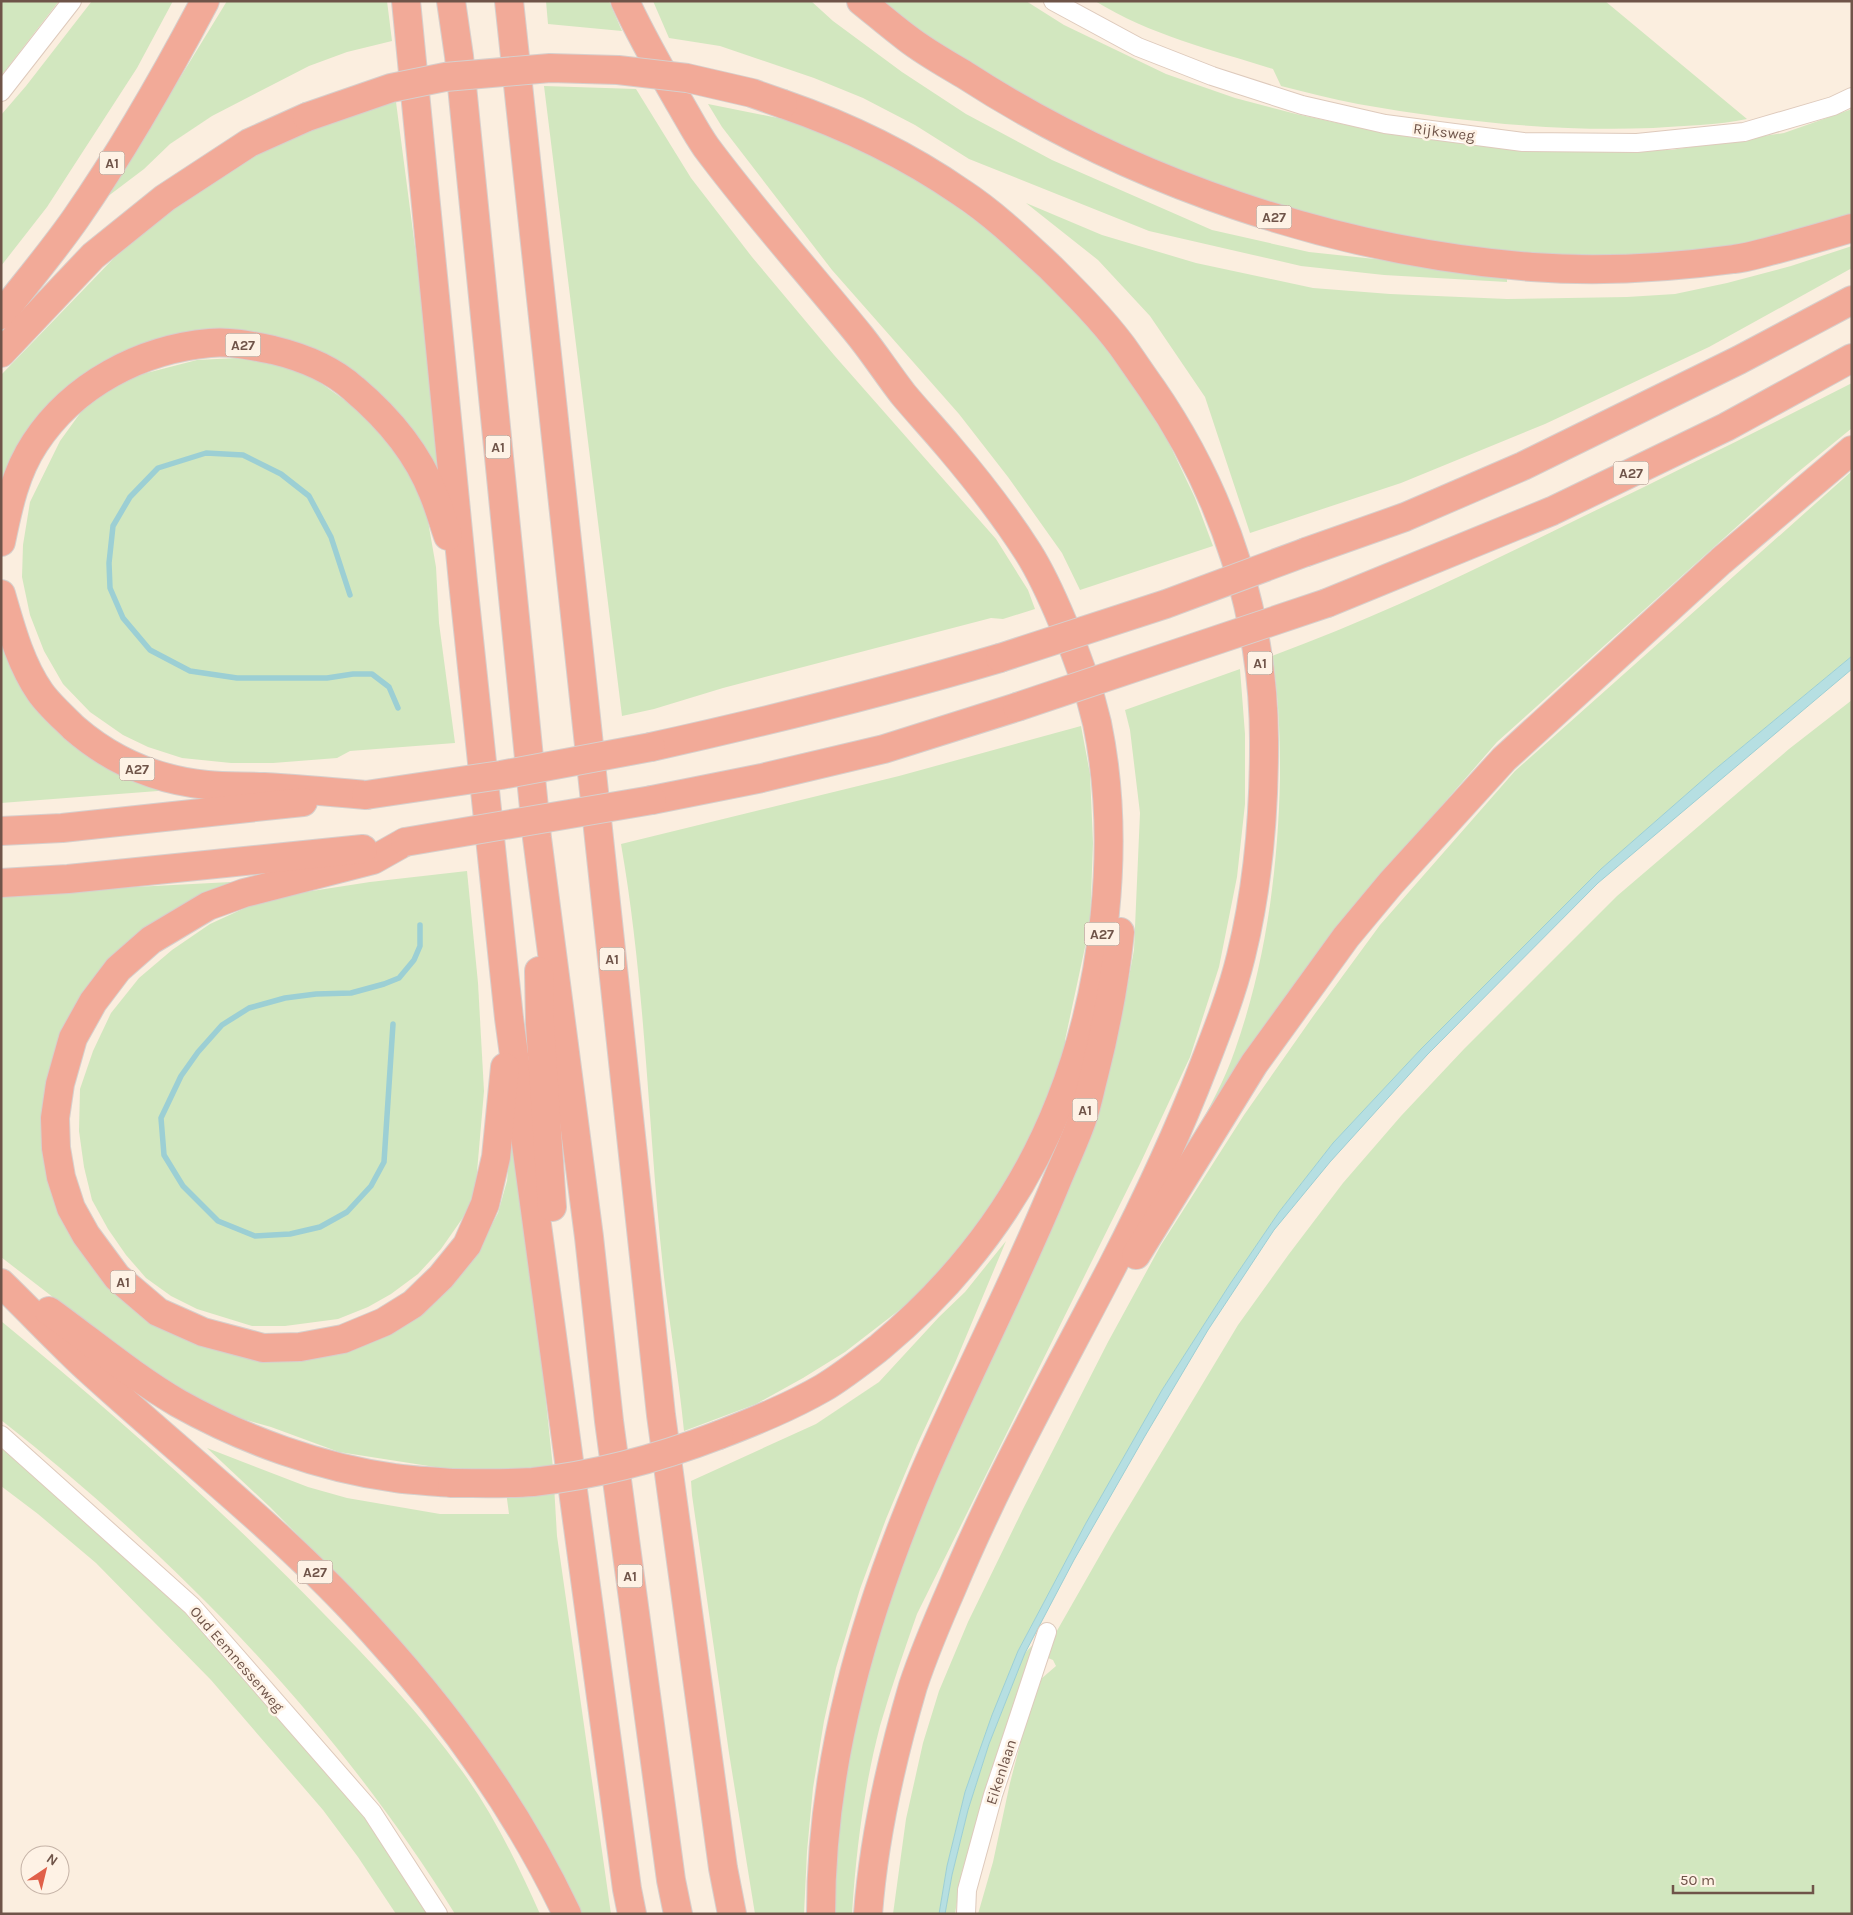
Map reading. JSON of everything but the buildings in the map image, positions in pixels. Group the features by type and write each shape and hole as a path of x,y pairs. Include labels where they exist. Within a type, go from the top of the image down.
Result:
{"highway":[{"name":"A1","path":"1,315 76,218 171,66 205,1"},
{"name":"A1","path":"406,1 463,582 509,1018 625,1879 632,1914"},
{"name":"A1","path":"452,1 537,838 589,1237 609,1422 671,1880 678,1914"},
{"name":"A1","path":"509,1 660,1415 723,1868 732,1914"},
{"name":"A1","path":"625,1 641,37 703,143 783,245 863,339 934,411 995,488 1033,541 1073,617 1089,654 1109,739 1118,793 1122,852 1122,910 1109,1008 1083,1118 1036,1230 922,1478 892,1555 864,1636 847,1697 827,1799 820,1914"},
{"name":"A27","path":"861,1 908,39 991,93 1060,131 1123,161 1180,186 1249,209 1305,226 1380,244 1458,258 1533,267 1605,268 1737,259 1852,228"},
{"name":"A1","path":"1,353 93,256 165,198 249,143 307,117 400,87 471,74 550,68 618,70 686,78 736,89 824,118 874,141 965,195 1029,248 1084,301 1120,343 1167,412 1197,462 1223,521 1247,600 1260,668 1264,718 1264,774 1260,842 1255,890 1241,957 1223,1017 1184,1116 1152,1188 1001,1480 964,1559 924,1656 914,1685 880,1818 868,1914"},
{"name":"A27","path":"1,831 62,828 366,795 500,775 651,746 772,720 932,678 1166,604 1405,517 1523,466 1739,360 1852,300"},
{"name":"A27","path":"1,1276 128,1371 178,1402 226,1428 289,1453 334,1465 395,1478 452,1483 532,1482 584,1475 675,1452 784,1410 828,1386 862,1361 932,1300 963,1267 987,1235 1020,1183 1049,1131 1067,1084 1090,1006 1102,937 1109,869 1107,785 1096,721 1078,660 1055,603 1030,554 952,449 903,394 863,339"},
{"name":"A27","path":"1,542 17,479 35,443 63,408 97,381 133,362 173,349 211,343 253,346 291,354 325,368 353,388 387,420 411,450 433,492 463,582"},
{"name":"A27","path":"1,883 372,854 405,842 652,800 762,778 884,749 1017,707 1327,603 1552,511 1726,427 1852,358"},
{"name":"A1","path":"1068,1352 1141,1249 1254,1064 1346,937 1391,883 1504,759 1721,560 1852,450"},
{"name":"A27","path":"1,594 11,630 23,662 40,693 65,720 93,744 135,768 173,780 208,785 266,787 366,795"},
{"name":"A1","path":"537,838 540,1024 567,1446"},
{"name":"A1","path":"372,854 244,893 208,906 151,940 118,969 93,1002 72,1038 60,1084 55,1118 56,1148 61,1177 71,1208 86,1236 117,1277 158,1312 203,1332 263,1348 300,1347 343,1339 384,1322 412,1304 441,1277 467,1245 485,1204 496,1157 509,1018"},
{"name":"A27","path":"1,1283 86,1367 200,1466 318,1575 373,1631 418,1682 458,1734 534,1851 567,1914"}],"street":[{"path":"1,92 72,1"},
{"name":"Rijksweg","path":"1054,1 1138,46 1212,76 1302,104 1385,124 1524,142 1637,143 1744,132 1834,106 1852,97"},
{"name":"Oud Eemnesserweg","path":"1,1435 192,1606 372,1812 438,1914"},
{"name":"Eikenlaan","path":"966,1914 967,1890 993,1795 1048,1632"}],"green space":[{"path":"1,1 59,1 1,76"},
{"path":"92,1 173,1 137,68 47,207 1,266 1,115"},
{"path":"227,1 387,1 392,41 347,52 309,66 212,116 170,144 144,169 107,197"},
{"path":"546,1 609,1 622,31 548,24"},
{"path":"653,1 811,1 833,21 902,72 966,114 1052,160 1212,230 1309,252 1507,273 1507,282 1384,275 1301,266 1149,231 969,159 915,125 863,98 814,78 720,46 669,38"},
{"path":"868,1 1026,1 1064,25 1166,74 1235,98 1361,128 1475,145 1554,151 1671,150 1784,133 1852,109 1852,215 1776,243 1613,261 1466,250 1254,204 1063,124"},
{"path":"1095,1 1605,1 1747,119 1713,124 1653,128 1542,127 1468,120 1358,104 1281,86 1273,69 1160,32 1116,13"},
{"path":"544,86 636,89 691,178 752,257 834,355 996,539 1028,590 1035,609 1003,619 991,618 622,716"},
{"path":"396,102 425,323 441,486 355,376 175,336 122,352 90,371 60,394 37,417 22,439 1,489 1,375 113,259 196,189 259,149 357,111"},
{"path":"708,104 783,119 838,137 921,181 994,234 1083,317 1116,358 1168,441 1195,498 1213,546 1080,590 1062,553 1008,477 959,414 832,270 722,127"},
{"path":"1026,203 1102,235 1196,263 1313,288 1390,294 1507,299 1627,297 1675,294 1727,283 1791,266 1852,246 1852,268 1709,347 1545,424 1401,483 1250,533 1205,397 1150,316 1098,260"},
{"path":"237,358 265,360 291,367 315,379 360,411 388,440 409,473 425,504 436,567 439,623 455,743 350,751 337,758 273,763 231,763 182,758 148,747 123,735 90,712 63,684 44,651 30,615 22,577 23,545 30,502 60,441 81,412 103,393 131,377 197,360"},
{"path":"1852,383 1852,428 1792,477 1497,742 1431,818 1341,929 1195,1135 1222,1083 1246,1017 1255,983 1268,916 1276,847 1280,778 1279,717 1272,656 1351,625 1466,573"},
{"path":"1852,471 1852,656 1713,771 1601,869 1421,1049 1333,1143 1279,1212 1162,1390 1086,1523 1018,1651 993,1713 965,1792 947,1866 939,1914 893,1914 906,1819 923,1743 939,1691 968,1622 1108,1342 1161,1245 1244,1115 1380,925 1515,771"},
{"path":"1,635 37,704 197,788 1,803"},
{"path":"1240,669 1245,734 1245,804 1237,877 1219,967 1190,1057 1140,1164 917,1614 880,1726 869,1772 856,1867 852,1914 831,1914 841,1772 888,1594 931,1490 1095,1114 1123,1009 1134,950 1140,813 1130,730 1125,710"},
{"path":"1852,700 1852,1914 978,1914 993,1862 1010,1783 1029,1710 1041,1679 1056,1666 1053,1660 1048,1658 1050,1643 1111,1536 1238,1325 1289,1254 1343,1183 1401,1116 1464,1049 1617,896 1789,749"},
{"path":"1081,726 1090,774 1093,843 1090,924 1065,1040 1068,1048 1061,1077 1007,1191 933,1284 845,1352 756,1404 684,1431 664,1277 636,952 621,844 899,776"},
{"path":"467,871 478,983 484,1091 475,1195 462,1219 441,1249 418,1274 391,1294 368,1307 338,1319 285,1326 252,1326 197,1309 171,1296 146,1278 126,1255 108,1229 92,1200 84,1167 79,1131 80,1089 93,1051 111,1013 139,978 172,950 210,924 247,907 299,893 370,882"},
{"path":"250,881 198,903 62,1043 64,1216 194,1340 265,1362 306,1359 482,1243 498,1213 507,1181 512,1129 525,1204 553,1468 557,1536 611,1914 579,1914 514,1793 449,1699 370,1608 270,1507 207,1448 308,1487 347,1498 440,1514 509,1514 503,1469 448,1469 339,1452 271,1427 232,1416 183,1392 120,1349 1,1257 1,894"},
{"path":"1006,1241 955,1363 917,1445 886,1519 860,1589 836,1668 824,1721 813,1788 804,1914 755,1914 729,1753 691,1481 816,1424 879,1382 939,1317 965,1292"},
{"path":"1,1321 125,1426 246,1536 396,1689 430,1729 485,1805 505,1841 540,1914 455,1914 409,1844 359,1776 306,1711 250,1648 191,1587 130,1529 1,1420"},
{"path":"1,1445 110,1538 224,1651 363,1812 431,1914 396,1914 358,1857 323,1810 211,1680 96,1563 38,1514 1,1486"},
{"path":"1042,1635 962,1871 955,1914 945,1914 952,1875 968,1810 989,1744 1025,1653"}],"water":[{"path":"1852,656 1852,669 1598,883 1427,1055 1330,1162 1274,1230 1208,1330 1145,1436 1074,1560 1025,1653 989,1744 968,1810 952,1875 945,1914 939,1914 947,1866 965,1792 992,1715 1018,1651 1086,1523 1162,1390 1279,1212 1333,1143 1421,1049 1601,869 1713,771"}],"waterway":[{"path":"350,595 331,537 309,496 281,474 243,455 206,453 158,468 130,497 113,526 109,563 110,588 123,618 150,650 190,671 237,678 327,678 353,674 372,674 389,687 398,708"},
{"path":"393,1024 384,1162 371,1186 347,1212 320,1227 290,1234 255,1236 218,1221 183,1186 164,1155 161,1118 181,1076 198,1052 222,1025 249,1008 285,998 316,994 351,993 399,978 414,960 420,946 420,925"}]}
